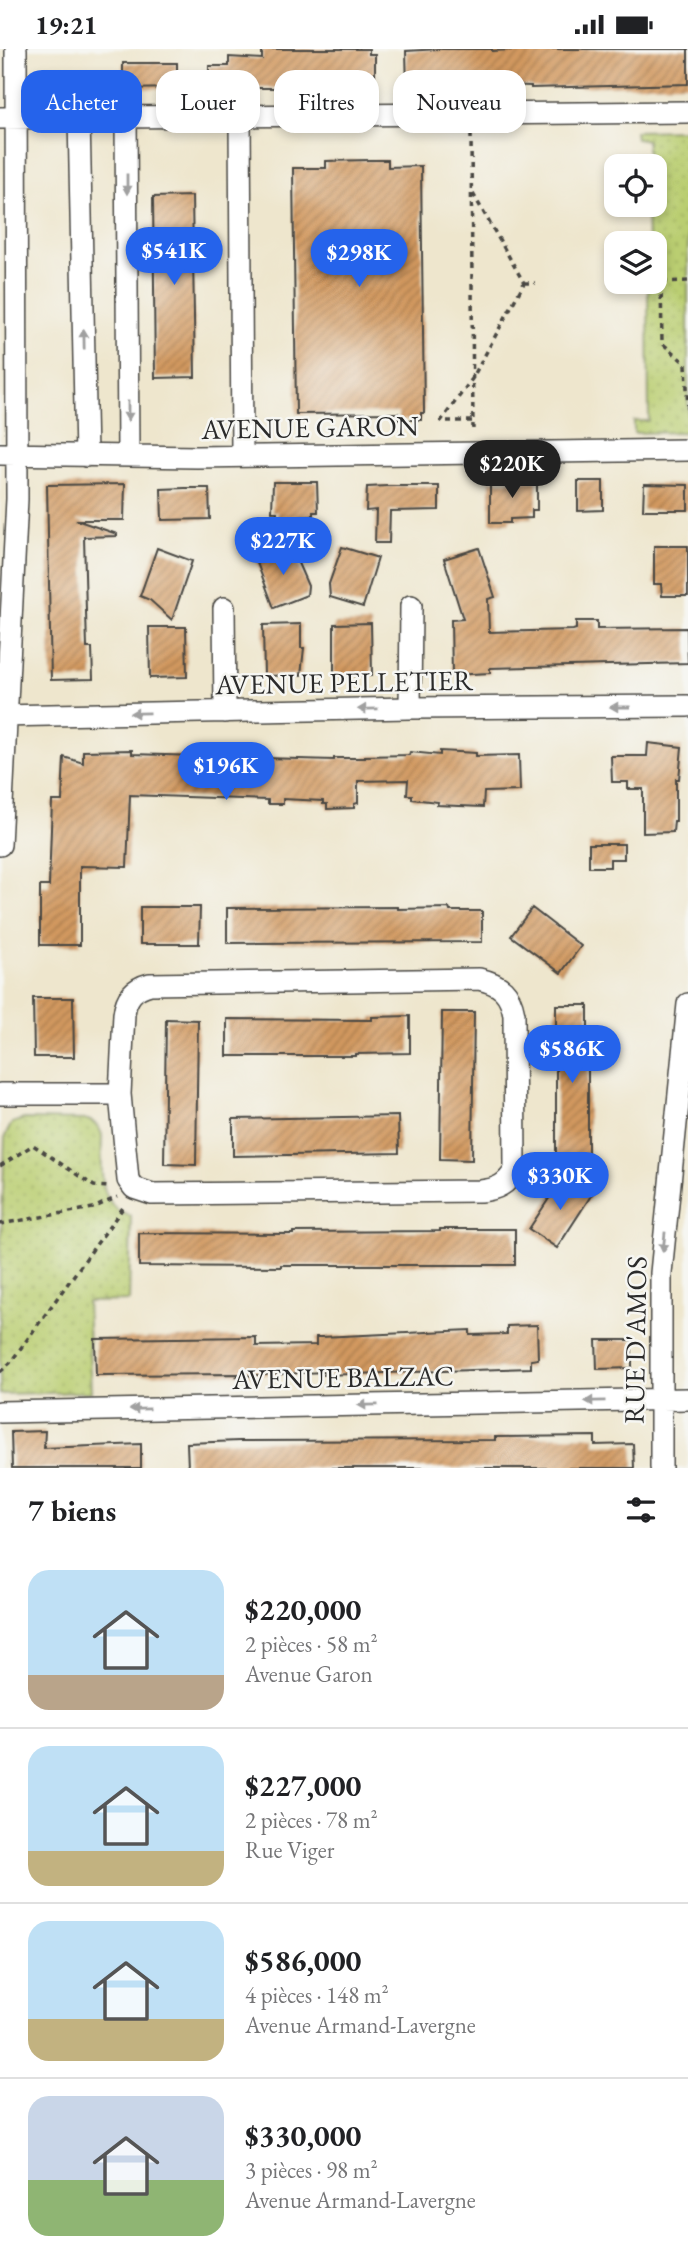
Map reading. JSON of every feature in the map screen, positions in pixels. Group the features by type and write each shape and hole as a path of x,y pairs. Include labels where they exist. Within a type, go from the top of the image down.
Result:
{"street":[{"path":"0,845 9,455 8,118 16,49"},
{"path":"526,113 688,112"},
{"path":"260,116 393,115"},
{"path":"79,133 86,456"},
{"path":"126,133 128,456"},
{"path":"240,133 242,455"},
{"name":"AVENUE GARON","path":"9,455 688,450"},
{"path":"410,708 411,606"},
{"path":"224,608 225,712"},
{"name":"AVENUE PELLETIER","path":"3,716 688,706"},
{"path":"479,979 503,988 512,1000 515,1170 509,1181 496,1189 152,1194 136,1189 128,1180 120,1094 125,1003 139,987 150,984 479,979"},
{"name":"RUE D'AMOS","path":"662,1468 661,1273 682,1120 688,1004"},
{"path":"0,1094 120,1094"},
{"name":"AVENUE BALZAC","path":"0,1412 688,1399"}],"path":[{"path":"470,133 473,452"},
{"path":"471,190 524,283"},
{"path":"688,281 661,282 661,294 662,343 686,364 688,412"},
{"path":"524,283 536,283"},
{"path":"472,421 441,421 472,379 524,283"},
{"path":"0,1166 33,1145 94,1186 136,1189"},
{"path":"0,1224 93,1208 136,1189"},
{"path":"0,1372 10,1363 136,1189"}],"green space":[{"path":"688,130 688,432 634,433 634,421 649,421 648,294 667,294 667,231 648,231 647,217 667,217 667,154 647,154 647,140 636,139 635,131"},
{"path":"24,1119 88,1120 95,1124 102,1135 102,1171 106,1194 111,1204 131,1216 129,1301 87,1302 91,1392 0,1394 0,1268 5,1136 12,1123"}],"building":[{"path":"369,49 369,54 375,54 375,70 274,70 274,88 260,88 260,70 209,70 209,66 229,66 229,57 262,59 262,51"},
{"path":"688,49 688,84 531,88 526,86 526,70 407,70 406,51"},
{"path":"123,63 177,63 177,70 156,70 156,88 142,89 142,70 123,70"},
{"path":"388,160 388,167 421,166 424,413 421,413 421,420 398,420 398,413 296,414 293,168 326,168 326,161"},
{"path":"192,196 195,377 155,378 153,197"},
{"path":"490,481 537,481 537,510 532,510 532,518 510,519 510,523 490,523"},
{"path":"578,481 603,481 603,510 578,511"},
{"path":"273,482 317,482 318,512 313,512 313,516 277,518 277,512 272,512"},
{"path":"125,484 124,520 76,520 117,534 84,537 87,648 92,648 93,679 51,680 47,485"},
{"path":"644,484 688,485 688,510 643,510"},
{"path":"439,486 439,510 390,511 389,543 375,543 376,510 366,511 367,487"},
{"path":"209,488 210,519 162,520 161,489"},
{"path":"654,546 688,546 688,596 662,596 661,584 654,584"},
{"path":"291,547 308,586 307,595 274,608 256,560"},
{"path":"342,547 378,558 363,607 330,597 329,584"},
{"path":"157,548 192,561 172,620 150,600 140,596"},
{"path":"479,548 495,597 488,599 489,632 573,630 576,629 576,621 597,621 597,629 687,628 688,663 490,668 490,673 452,675 451,620 463,619 444,559"},
{"path":"371,623 372,675 334,676 334,624"},
{"path":"301,624 301,648 304,648 301,675 264,676 263,625"},
{"path":"149,627 186,627 187,677 150,678"},
{"path":"648,743 682,747 679,779 676,779 676,821 673,832 643,833 643,789 628,789 628,782 612,782 611,756 647,756"},
{"path":"132,750 132,754 334,760 409,755 410,752 440,755 440,751 476,753 476,756 519,755 520,791 484,792 483,807 437,805 438,802 412,799 412,795 407,795 408,780 358,781 358,803 354,804 354,808 327,809 327,804 323,804 323,801 283,799 283,804 268,804 268,800 130,795 127,867 80,866 80,945 40,945 40,886 49,886 52,801 62,801 64,757 83,763 83,751"},
{"path":"589,844 624,844 624,859 610,859 610,867 589,867"},
{"path":"140,907 200,907 199,944 140,944"},
{"path":"398,907 482,911 482,942 227,943 227,908"},
{"path":"532,908 581,946 561,973 511,936"},
{"path":"33,998 73,998 74,1057 34,1057"},
{"path":"556,1005 588,1005 588,1164 556,1164"},
{"path":"442,1012 474,1012 472,1160 440,1159"},
{"path":"410,1016 410,1053 227,1056 227,1019 372,1020 372,1017"},
{"path":"166,1019 198,1020 196,1165 164,1164"},
{"path":"398,1116 399,1153 233,1156 233,1119"},
{"path":"563,1177 592,1194 557,1248 529,1229"},
{"path":"515,1229 515,1265 139,1266 139,1233 293,1234"},
{"path":"537,1325 538,1359 531,1360 531,1368 324,1375 324,1372 238,1376 241,1374 96,1375 95,1339 256,1337 256,1346 316,1345 316,1337 470,1330 470,1335 507,1334 507,1326"},
{"path":"596,1340 632,1340 632,1368 597,1369"},
{"path":"45,1431 44,1448 141,1444 141,1468 12,1468 11,1432"},
{"path":"595,1436 595,1445 633,1444 634,1468 188,1468 187,1443 495,1440 495,1437"}]}
